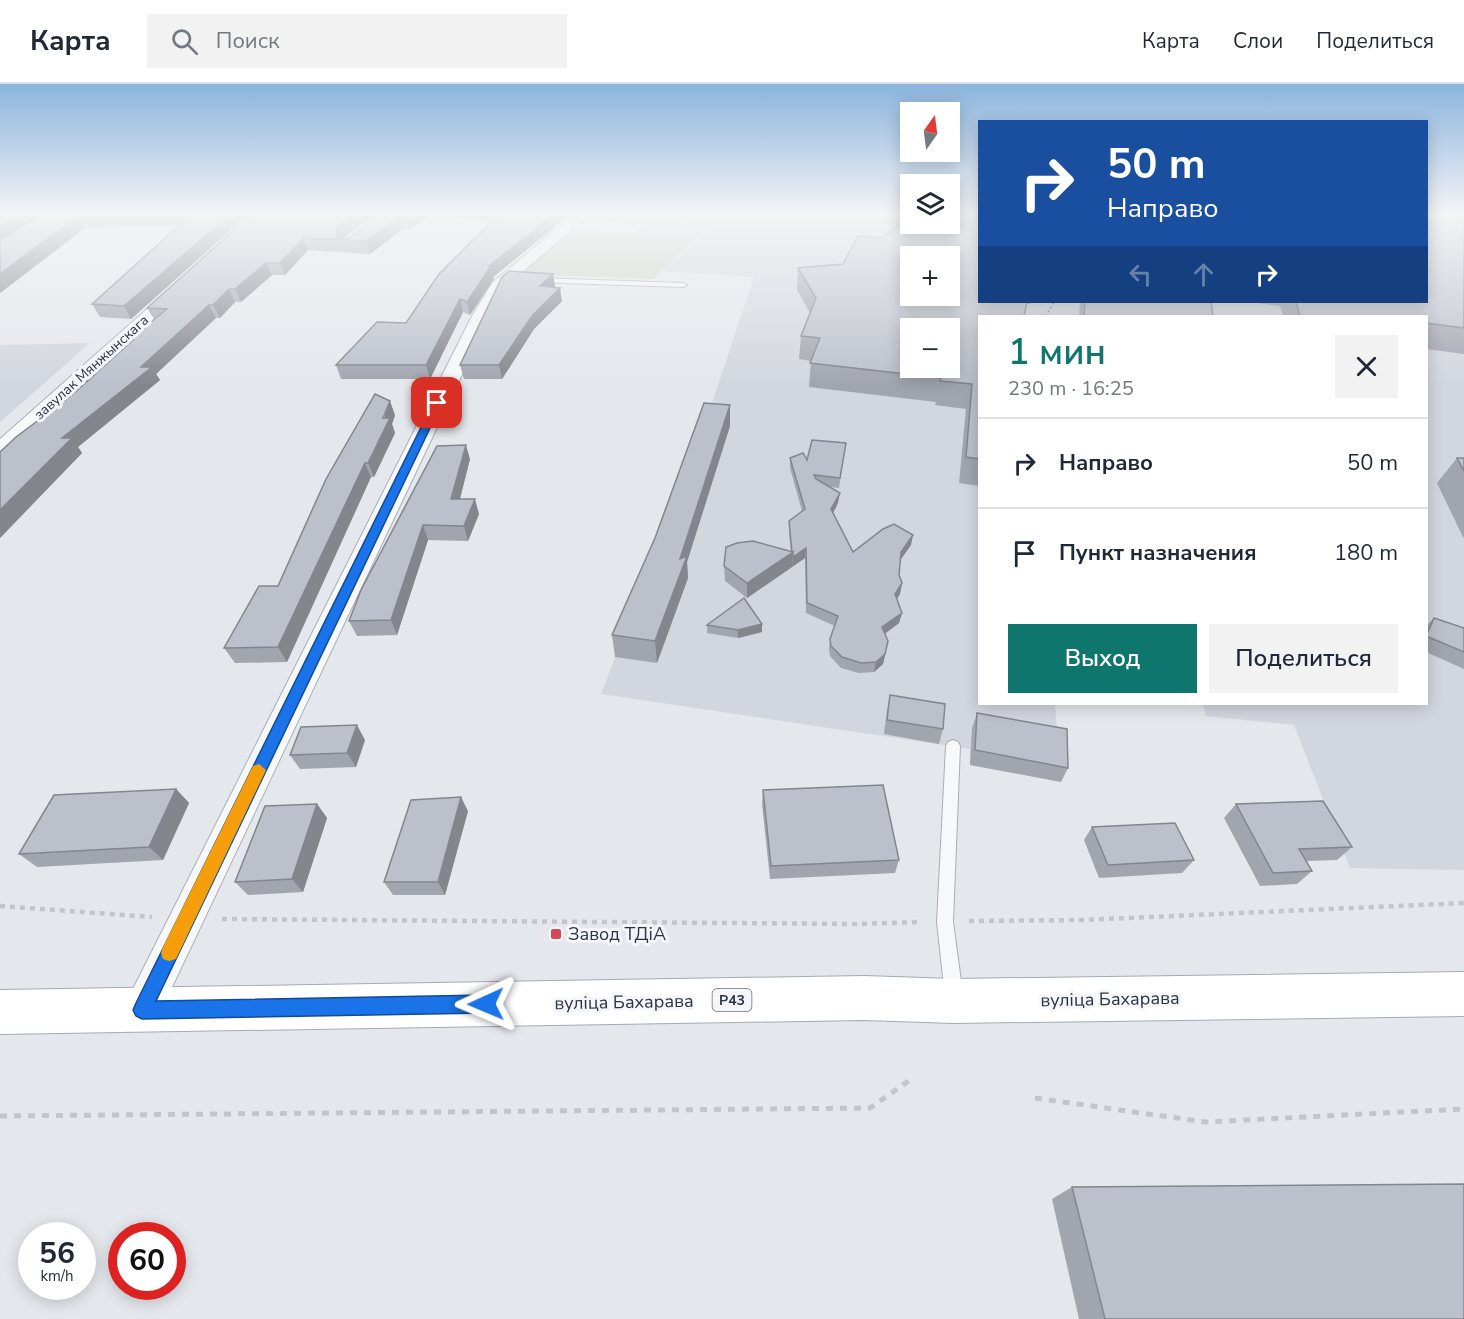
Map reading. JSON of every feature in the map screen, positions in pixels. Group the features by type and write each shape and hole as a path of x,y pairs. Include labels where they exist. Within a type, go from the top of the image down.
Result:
{"main road":[{"name":"вуліца Бахарава","path":"0,1012 864,998 954,1001 1464,994"}],"street":[{"path":"142,1010 479,318 497,286 511,279 522,270"},
{"name":"завулак Мянжынскага","path":"0,450 193,276"}],"lane":[{"path":"529,280 683,285"},
{"path":"953,746 945,922 954,1001"}],"path":[{"path":"0,906 186,919 856,924 1083,920 1464,903"},
{"path":"0,1116 870,1108 913,1078"},
{"path":"1035,1098 1205,1122 1464,1109"}],"shaded area":[{"path":"665,270 900,270 900,306 960,306 960,270 968,270 978,297 978,303 1428,303 1428,297 1440,270 1464,270 1464,870 1350,868 1294,725 1206,716 1203,705 1428,705 1428,315 978,315 978,705 1055,705 1061,782 970,765 970,749 601,694 705,424 754,277 664,271"},
{"path":"90,343 0,422 0,345"}],"green space":[{"path":"526,270 663,270 653,279 521,274"}],"building":[{"path":"130,270 166,270 124,306 92,304"},
{"path":"190,270 258,270 235,289 229,289 213,305 209,305 141,367 152,367 62,438 72,438 0,510 0,452 16,437 72,395 133,340 129,340 167,309 147,308"},
{"path":"443,270 489,270 467,302 460,299 426,365 336,365 377,322 406,323"},
{"path":"799,270 900,270 900,306 960,306 960,270 978,270 978,303 1027,303 1024,315 978,315 978,459 966,457 972,384 940,381 941,378 960,378 960,318 900,318 900,373 810,363 820,338 801,336 816,298"},
{"path":"1428,270 1464,270 1464,328 1428,323 1428,315 1300,315 1296,303 1428,303"},
{"path":"509,271 553,274 540,286 560,288 532,316 499,365 460,365 502,277"},
{"path":"1085,303 1211,303 1213,315 1084,315"},
{"path":"375,394 390,401 383,418 390,418 368,463 365,463 278,647 224,648 259,586 278,586 326,479"},
{"path":"704,403 730,405 680,559 687,556 655,641 612,635 655,538"},
{"path":"812,440 846,443 840,478 814,475 816,479 840,493 831,509 853,552 883,529 894,524 913,535 901,552 899,575 902,583 895,594 902,613 882,627 888,641 885,654 876,662 861,663 842,657 831,646 830,639 838,616 807,603 806,548 793,557 789,521 805,509 790,458 803,453 807,460"},
{"path":"466,445 451,499 475,499 464,526 423,525 391,620 349,621 361,590 437,446"},
{"path":"1457,458 1464,458 1464,471"},
{"path":"753,541 793,552 747,583 724,566 726,547"},
{"path":"744,598 762,624 738,630 707,625"},
{"path":"1434,618 1464,628 1464,652 1428,637"},
{"path":"890,695 945,704 943,729 887,720"},
{"path":"977,713 1067,729 1068,768 975,750"},
{"path":"357,725 347,753 290,755 301,727"},
{"path":"883,785 899,860 771,866 763,790"},
{"path":"176,789 149,847 19,854 54,795"},
{"path":"461,797 438,882 384,882 411,800"},
{"path":"1323,801 1352,847 1299,849 1312,871 1273,873 1236,804"},
{"path":"317,804 292,879 235,882 265,806"},
{"path":"1175,823 1194,860 1108,865 1092,827"},
{"path":"1464,1184 1464,1319 1105,1319 1072,1187"}],"railway":[{"path":"1047,315 1053,303"}],"slow traffic":[{"path":"169,953 259,770"}],"place":[{"name":"Завод ТДіА","path":"556,934"}],"route":[{"path":"437,403 142,1010 486,1004"}]}
